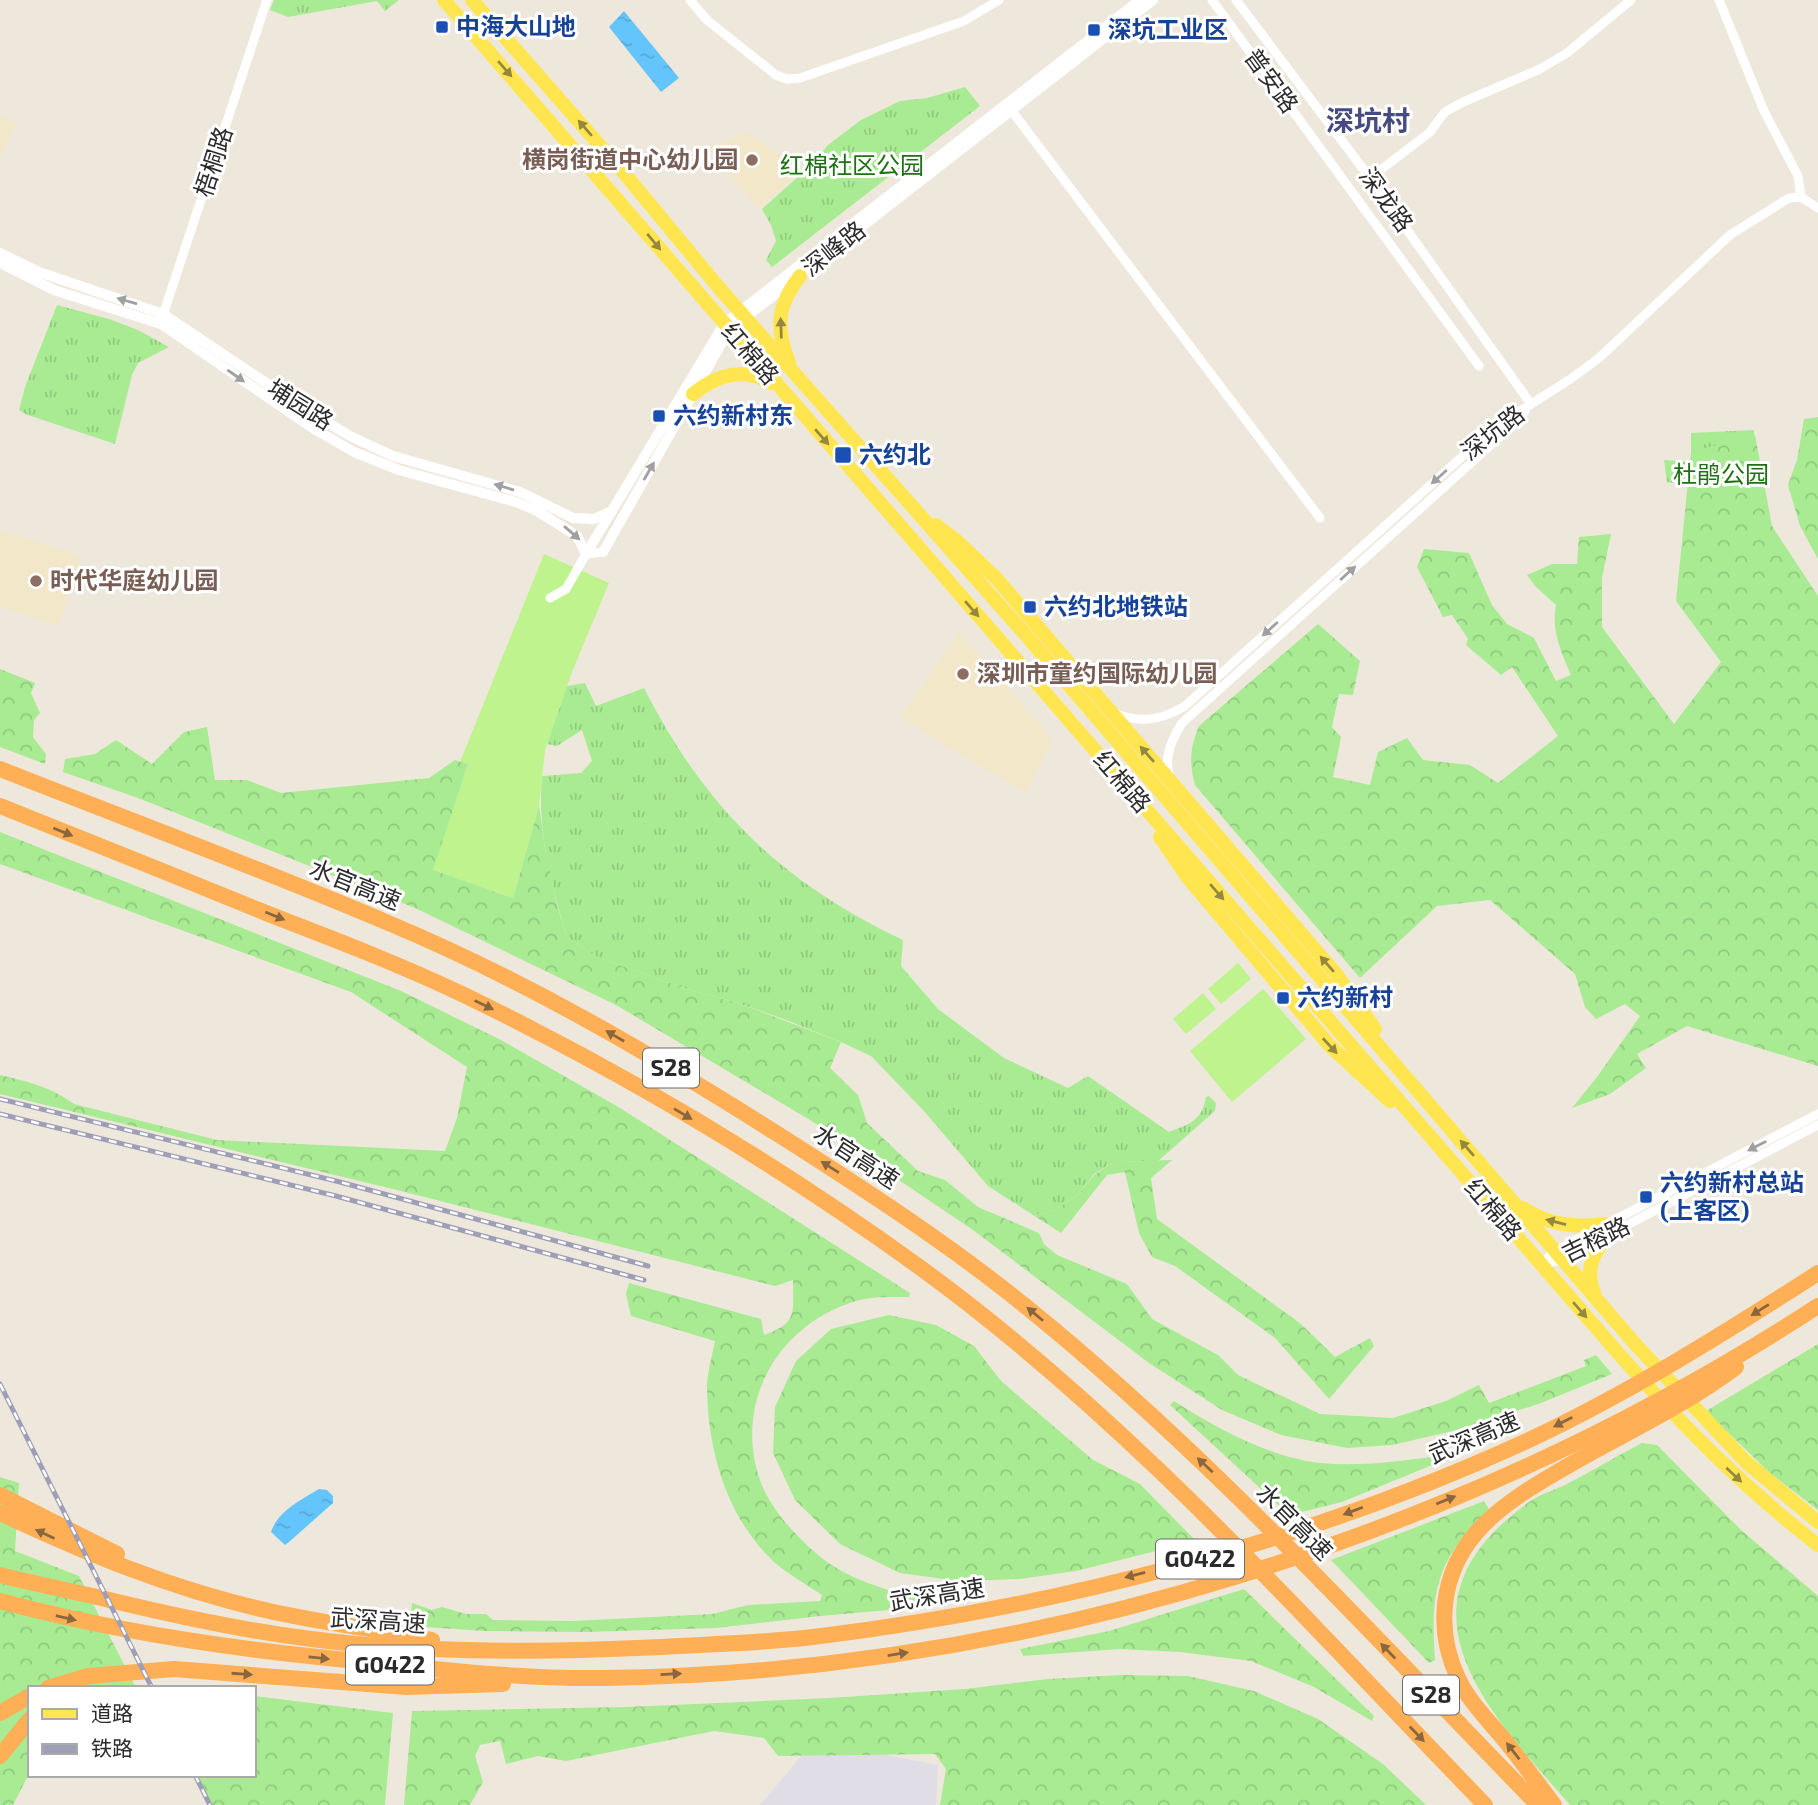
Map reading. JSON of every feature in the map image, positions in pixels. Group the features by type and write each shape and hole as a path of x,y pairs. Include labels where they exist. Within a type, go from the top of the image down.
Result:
{"highway":[{"name":"水官高速","path":"0,769 387,922 474,962 571,1011 664,1063 866,1190 1021,1302 1098,1366 1211,1470 1538,1805"},
{"name":"S28","path":"0,806 461,993 552,1039 645,1091 743,1150 918,1266 1028,1353 1101,1417 1284,1596 1486,1805"},
{"name":"武深高速","path":"0,1575 245,1629 355,1644 486,1651 612,1650 811,1637 967,1614 1065,1593 1221,1553 1326,1522 1442,1477 1531,1439 1697,1349 1818,1273"},
{"name":"武深高速","path":"0,1601 80,1621 246,1650 486,1674 603,1678 749,1671 860,1660 1034,1628 1143,1602 1241,1574 1355,1536 1452,1498 1619,1423 1818,1306"},
{"path":"1554,1805 1475,1706 1458,1679 1448,1652 1444,1604 1449,1579 1458,1559 1476,1533 1519,1496 1603,1446 1685,1402 1737,1367 1776,1333"},
{"path":"0,1495 128,1565"},
{"path":"0,1513 185,1587 264,1610 486,1651"},
{"path":"53,1686 75,1678 124,1671 174,1669 406,1687 533,1684 603,1678"},
{"path":"82,1686 124,1671"},
{"path":"0,1713 28,1697"},
{"path":"0,1756 28,1721"}],"main road":[{"name":"红棉路","path":"444,0 1619,1354 1733,1475 1818,1545"},
{"name":"红棉路","path":"472,0 624,173 742,315 1034,645 1636,1345 1746,1462 1818,1521"},
{"path":"800,276 787,292 779,325 789,362 801,381"},
{"path":"693,394 707,382 722,375 736,373 763,378 778,386"},
{"path":"915,510 978,559 1103,703 1337,975 1408,1080"},
{"path":"1511,1200 1528,1212 1561,1224 1610,1228 1591,1261 1591,1286 1595,1298"}],"street":[{"name":"梧桐路","path":"162,319 267,0"},
{"path":"690,0 717,28 775,75 787,79 800,78 964,21 999,0"},
{"name":"深峰路","path":"742,315 800,276 1140,0"},
{"name":"深峰路","path":"550,598 566,589 726,327 1009,107 1153,0"},
{"name":"普安路","path":"1212,0 1479,366"},
{"name":"深龙路","path":"1237,0 1370,178 1531,404"},
{"path":"1370,178 1429,133 1445,113 1463,102 1540,69 1558,58 1631,0"},
{"path":"1719,0 1764,111 1798,176 1801,197"},
{"path":"1009,107 1320,517"},
{"path":"1531,404 1600,358 1730,236 1789,198 1801,197 1818,208"},
{"name":"埔园路","path":"0,253 162,319 311,413 352,437 393,456 520,492 573,518 594,519 612,511"},
{"name":"埔园路","path":"0,263 54,290 162,319 311,427 354,452 399,470 507,499 537,511 577,536 586,554"},
{"name":"深峰路","path":"586,554 603,552 693,394 726,327"},
{"name":"深坑路","path":"1103,703 1116,713 1143,720 1172,714 1185,706 1495,427 1531,404"},
{"name":"深坑路","path":"1172,784 1168,772 1169,749 1182,723 1502,435 1531,404"},
{"name":"吉榕路","path":"1541,1265 1818,1114"},
{"name":"吉榕路","path":"1610,1228 1818,1125"}],"shaded area":[{"path":"0,115 16,123 0,156"},
{"name":"横岗街道中心幼儿园","path":"747,132 803,171 758,209 709,148"},
{"name":"时代华庭幼儿园","path":"0,530 80,556 59,626 0,607"},
{"name":"深圳市童约国际幼儿园","path":"959,632 1053,740 1026,792 950,749 901,716"},
{"path":"814,1741 938,1765 936,1805 760,1805"}],"green space":[{"path":"274,0 399,0 385,11 377,1 288,17 270,10"},
{"name":"红棉社区公园","path":"965,87 980,106 772,267 766,260 776,241 762,209 810,166 828,145 861,120 900,101 927,98"},
{"path":"57,305 109,319 138,330 169,347 138,363 132,375 115,444 19,410 25,387"},
{"path":"1818,417 1818,559 1800,526 1788,485 1797,460 1804,419"},
{"name":"杜鹃公园","path":"1754,430 1750,559 1690,486 1667,482 1664,460 1691,462 1691,433"},
{"path":"1755,435 1772,526 1818,596 1818,1066 1687,1026 1637,1054 1646,1068 1610,1094 1572,1108 1640,1016 1625,1004 1596,1019 1585,1007 1575,974 1490,900 1437,906 1360,978 1195,785 1191,762 1194,741 1199,726 1318,624 1360,661 1353,695 1339,694 1332,727 1341,737 1333,777 1370,785 1378,752 1407,738 1423,760 1470,765 1498,783 1558,736 1512,667 1501,675 1466,645 1468,639 1452,615 1443,617 1417,567 1424,549 1469,553 1492,605 1507,624 1534,638 1556,681 1571,675 1556,632 1556,605 1527,575 1552,564 1577,564 1579,537 1611,534 1602,578 1602,627 1674,724 1721,662 1676,601 1691,452"},
{"path":"544,554 609,583 572,672 545,750 539,805 513,898 433,870 468,764 460,762"},
{"path":"0,669 35,683 31,693 40,713 34,720 33,737 46,754 45,764 0,747"},
{"path":"585,683 596,706 644,688 693,770 751,837 820,893 903,940 901,966 938,1009 1004,1058 1068,1088 1088,1076 1169,1132 1194,1121 1206,1097 1209,1096 1216,1103 1215,1111 1158,1161 1114,1162 1094,1174 1080,1193 1054,1211 1033,1215 988,1186 923,1110 871,1056 786,1020 599,958 567,937 543,837 542,776 581,773 592,761 582,730 557,746 547,744 567,686"},
{"path":"207,727 215,780 247,780 281,793 429,778 455,760 468,764 434,870 513,898 539,805 545,849 567,937 599,958 693,991 738,1003 841,1042 830,1068 858,1095 867,1123 918,1171 945,1180 978,1207 1039,1233 1044,1244 1057,1255 1127,1284 1152,1319 1218,1355 1238,1375 1320,1414 1393,1418 1446,1401 1479,1385 1489,1403 1586,1366 1584,1360 1596,1355 1612,1374 1541,1403 1453,1431 1392,1445 1347,1448 1281,1435 1222,1410 1149,1363 973,1230 810,1120 616,1005 415,908 138,798 63,772 65,759 95,754 116,740 152,764 184,732"},
{"path":"0,832 401,991 501,1040 620,1108 910,1293 909,1297 862,1299 829,1312 805,1328 785,1347 769,1370 758,1395 753,1422 753,1451 764,1491 784,1521 809,1547 830,1564 855,1578 924,1600 924,1607 716,1628 588,1632 484,1631 410,1626 412,1603 432,1610 442,1607 466,1614 486,1614 493,1620 573,1621 712,1614 748,1605 820,1601 822,1595 778,1566 757,1544 732,1504 723,1482 716,1460 708,1413 707,1383 715,1341 631,1316 626,1294 629,1283 761,1319 764,1335 788,1321 793,1309 793,1280 775,1286 401,1191 0,1094 0,1075 47,1089 74,1104 217,1140 445,1151 457,1118 467,1067 351,992 0,864"},
{"path":"1238,963 1251,979 1221,1004 1208,989"},
{"path":"1263,989 1306,1039 1232,1102 1190,1051"},
{"path":"1203,993 1216,1009 1186,1034 1173,1019"},
{"path":"1172,1160 1151,1178 1157,1219 1301,1324 1335,1357 1370,1338 1374,1346 1329,1399 1275,1338 1175,1266 1152,1257 1139,1233 1125,1172 1107,1175 1061,1233 1033,1215 1054,1211 1080,1193 1094,1175 1114,1162"},
{"path":"889,1315 936,1325 974,1346 1001,1381 1093,1460 1140,1484 1196,1541 1076,1571 1020,1579 959,1581 900,1573 840,1544 795,1500 773,1453 775,1407 796,1361 831,1329"},
{"path":"1818,1344 1818,1510 1770,1473 1706,1411"},
{"path":"1174,1401 1245,1440 1302,1460 1351,1464 1439,1456 1442,1461 1342,1502 1289,1515 1170,1405"},
{"path":"1642,1443 1657,1445 1740,1529 1818,1596 1818,1805 1570,1805 1507,1731 1482,1694 1464,1656 1456,1618 1463,1579 1486,1541 1533,1499 1567,1484"},
{"path":"0,1477 19,1483 15,1551 79,1576 135,1686 28,1686 28,1776 13,1805 0,1805"},
{"path":"1484,1501 1489,1509 1458,1544 1441,1577 1434,1614 1435,1660 1429,1663 1331,1560"},
{"path":"1244,1589 1374,1716 1372,1721 1314,1687 1251,1661 1180,1652 1119,1649 1023,1656 1020,1649 1109,1631"},
{"path":"1121,1675 1188,1676 1254,1691 1318,1719 1383,1764 1426,1805 940,1805 946,1769 935,1754 778,1756 764,1738 714,1731 566,1761 538,1756 506,1764 500,1741 480,1745 475,1756 483,1782 470,1805 404,1805 412,1711 626,1707 829,1698"},
{"path":"256,1696 393,1713 385,1805 211,1805 198,1777 256,1777"}],"water":[{"path":"624,11 679,78 661,92 609,27"},
{"path":"319,1489 327,1490 333,1496 333,1503 285,1545 271,1532 274,1525 291,1507"}],"railway":[{"path":"0,1099 340,1182 648,1266"},
{"path":"0,1114 336,1196 644,1280"},
{"path":"0,1384 151,1686"},
{"path":"196,1777 210,1805"}],"place":[{"name":"中海大山地","path":"442,27"},
{"name":"深坑工业区","path":"1094,30"},
{"name":"横岗街道中心幼儿园","path":"752,160"},
{"name":"六约新村东","path":"659,416"},
{"name":"六约北","path":"843,455"},
{"name":"时代华庭幼儿园","path":"36,581"},
{"name":"六约北地铁站","path":"1030,607"},
{"name":"深圳市童约国际幼儿园","path":"963,674"},
{"name":"六约新村","path":"1283,998"},
{"name":"六约新村总站 (上客区)","path":"1646,1197"}],"district":[{"name":"深坑村","path":"1368,121"}]}
